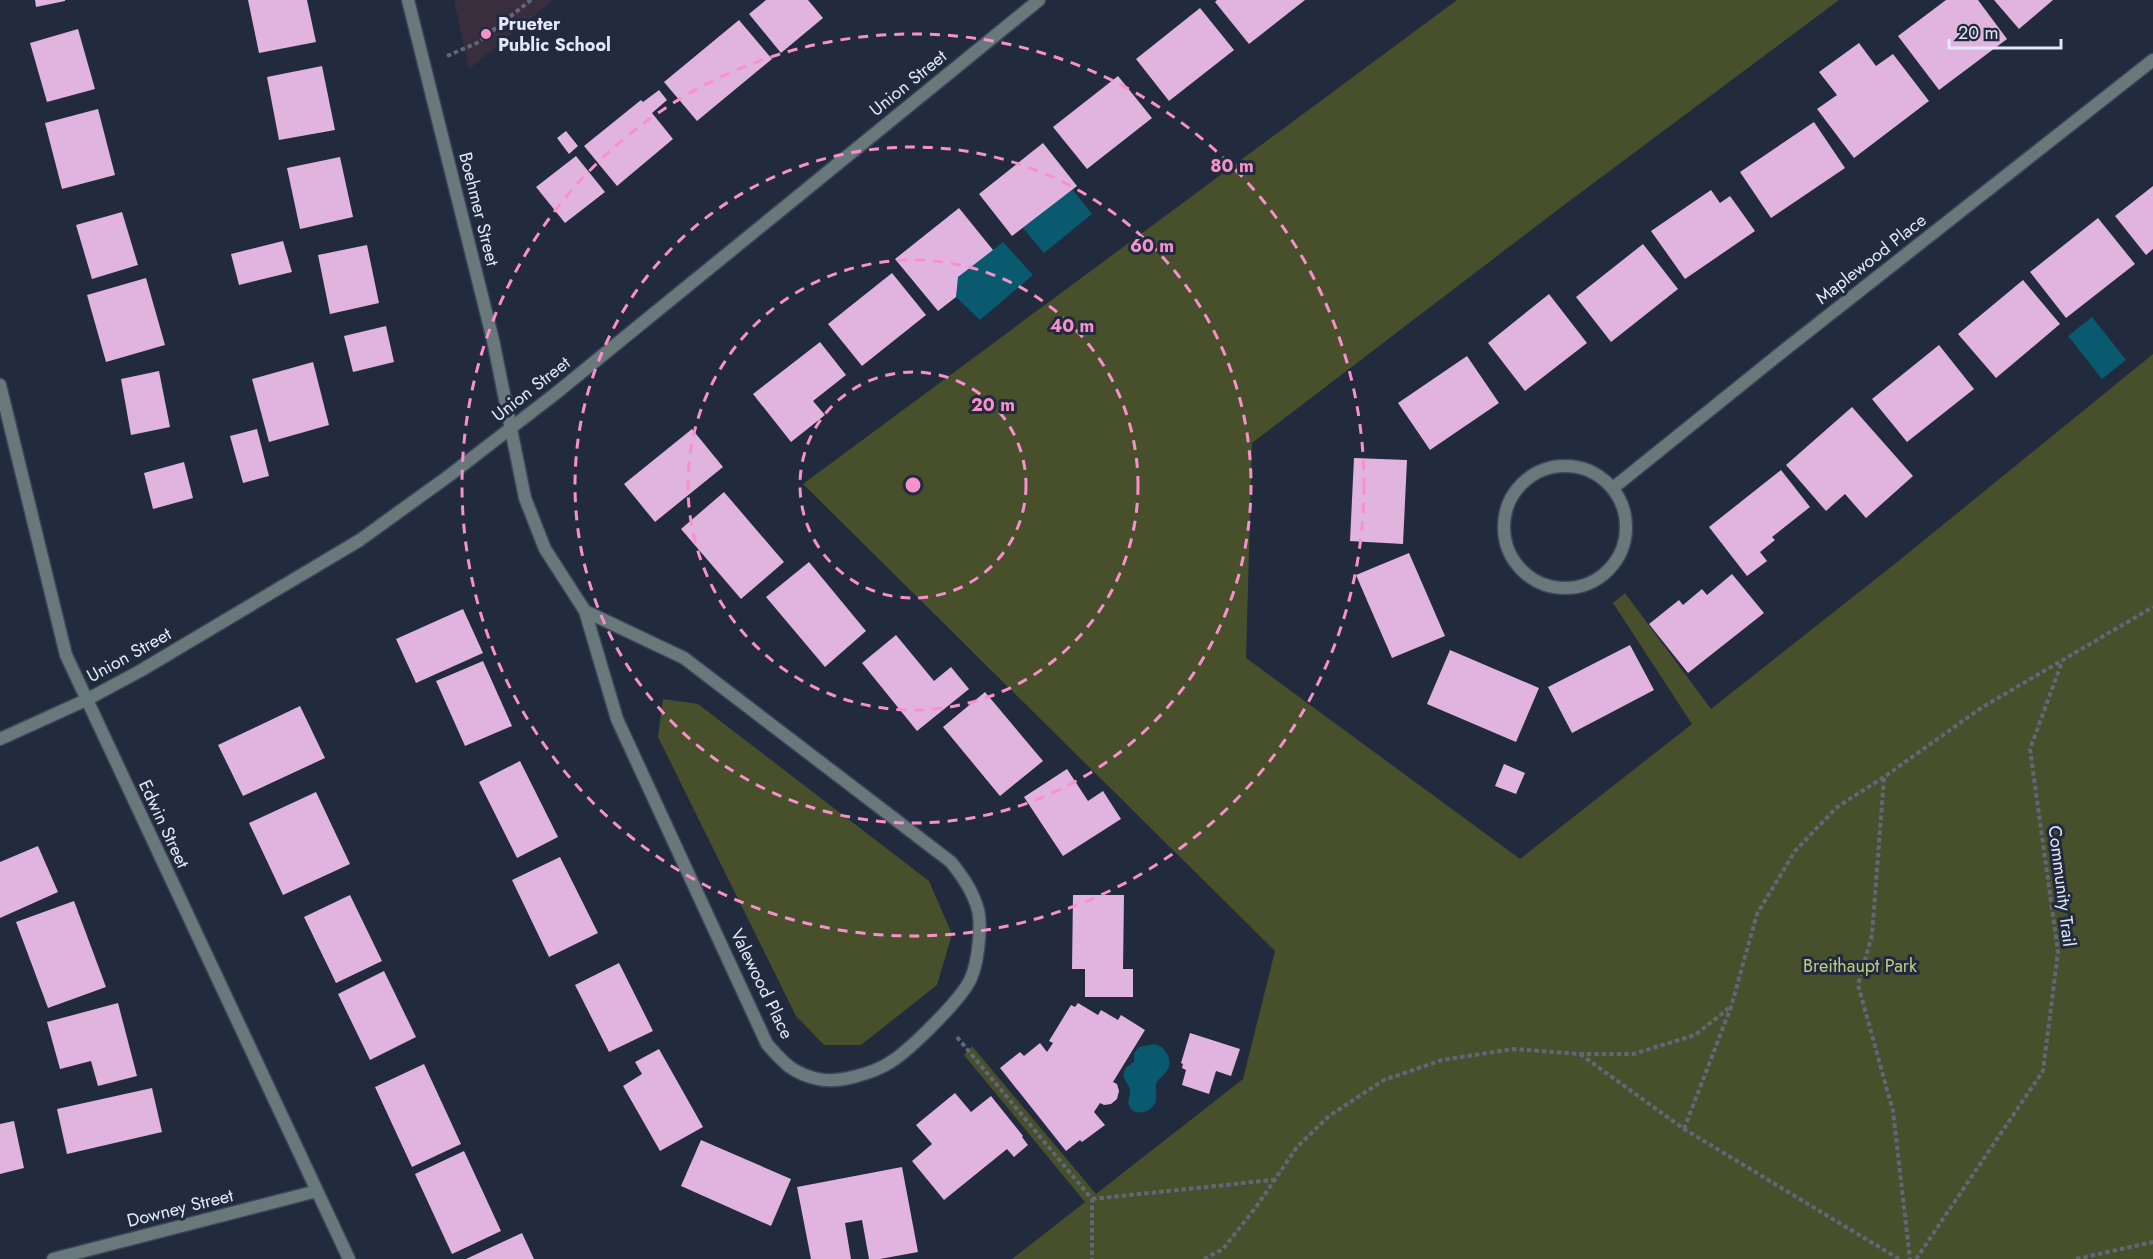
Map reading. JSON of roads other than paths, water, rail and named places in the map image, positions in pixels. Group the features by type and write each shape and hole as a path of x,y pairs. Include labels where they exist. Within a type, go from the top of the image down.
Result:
{"street":[{"name":"Boehmer Street","path":"408,0 493,340 511,427"},
{"name":"Union Street","path":"0,739 140,671 360,540 450,475 555,394 1039,0"},
{"name":"Maplewood Place","path":"1613,488 2153,60"},
{"name":"Edwin Street","path":"0,385 66,655 349,1259"},
{"name":"Valewood Place","path":"511,427 525,498 545,549 585,611 617,719 767,1044 790,1069 820,1080 858,1077 890,1063 940,1018 971,978 978,945 978,911 968,885 951,862 684,658 585,611"},
{"path":"1558,466 1579,467 1597,474 1613,488 1624,510 1627,531 1622,551 1610,569 1588,584 1567,589 1536,582 1518,568 1507,550 1503,533 1509,499 1522,482 1540,470 1558,466"},
{"name":"Downey Street","path":"53,1259 317,1191"}],"water":[{"path":"1072,189 1092,214 1044,253 1023,228"},
{"path":"1003,242 1033,275 980,320 956,297 958,277"},
{"path":"2092,317 2126,360 2102,379 2068,336"},
{"path":"1155,1044 1163,1048 1168,1055 1169,1068 1156,1084 1156,1098 1153,1106 1147,1111 1134,1111 1129,1103 1130,1090 1124,1077 1124,1071 1134,1062 1134,1053 1139,1047"}],"place":[{"name":"Prueter Public School","path":"486,34"}],"park label":[{"name":"Breithaupt Park","path":"1860,966"}]}
